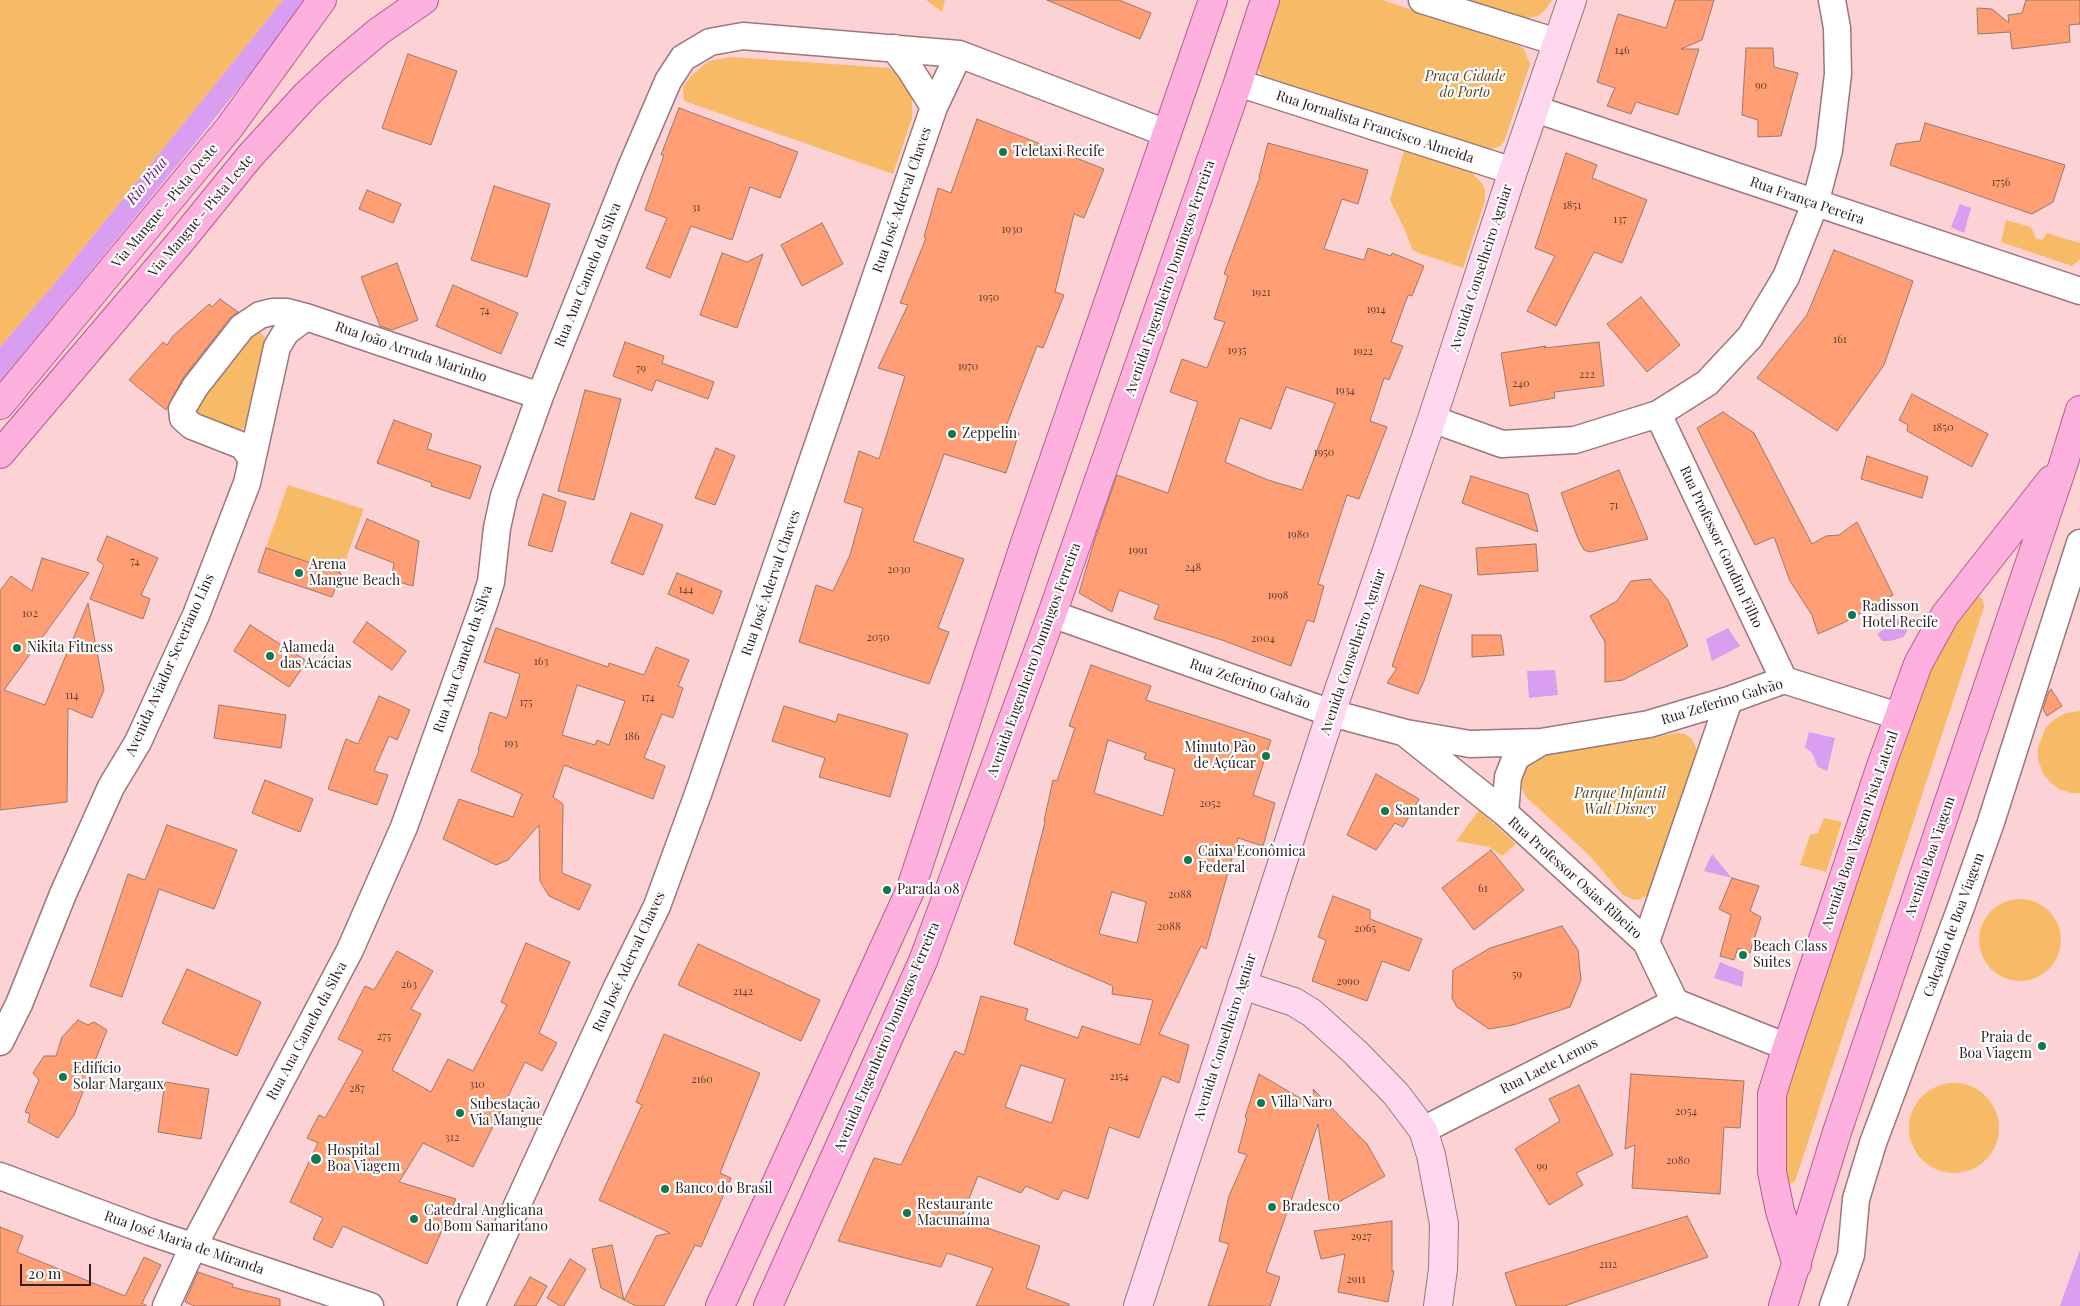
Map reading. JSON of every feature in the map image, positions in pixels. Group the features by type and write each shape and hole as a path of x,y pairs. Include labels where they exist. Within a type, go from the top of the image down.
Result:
{"main road":[{"name":"Via Mangue - Pista Oeste","path":"0,405 229,128 322,0"},
{"name":"Via Mangue - Pista Leste","path":"0,454 175,248 250,156 300,102 335,68 378,31 424,0"},
{"path":"720,1306 910,891 1024,543 1212,0"},
{"name":"Avenida Engenheiro Domingos Ferreira","path":"768,1306 923,961 1052,614 1238,83 1265,0"},
{"name":"Avenida Conselheiro Aguiar","path":"1138,1306 1331,713 1432,419 1513,171 1572,0"},
{"name":"Avenida Boa Viagem","path":"1783,1306 1837,1132 2080,410"},
{"name":"Avenida Boa Viagem Pista Lateral","path":"1797,1265 1780,1211 1772,1172 1772,1094 1787,1047 1898,716 1918,664 1945,615 2063,465"},
{"path":"1242,984 1294,1002 1318,1017 1396,1094 1423,1130 1431,1155 1444,1224 1444,1269 1438,1306"}],"street":[{"path":"1422,0 1557,42"},
{"path":"1432,419 1502,444 1575,440 1658,414 1707,383 1750,337 1786,277 1815,204 1829,150 1838,74 1837,28 1832,0"},
{"name":"Rua Ana Camelo da Silva","path":"166,1306 193,1247 350,950 404,827 491,582 497,528 504,496 540,396 668,80 683,58 710,42 743,36 959,54"},
{"path":"894,48 934,107"},
{"path":"959,54 1166,133"},
{"name":"Rua José Aderval Chaves","path":"471,1306 617,987 657,906 698,794 934,107 959,54"},
{"name":"Rua Jornalista Francisco Almeida","path":"1238,83 1513,171"},
{"name":"Rua França Pereira","path":"1535,109 2080,292"},
{"name":"Rua João Arruda Marinho","path":"251,458 243,446 192,426 183,418 182,409 195,387 242,327 260,315 272,312 287,312 306,316 540,396"},
{"name":"Avenida Aviador Severiano Lins","path":"0,1042 20,1004 63,894 111,787 138,742 196,614 246,482 277,347 286,332 306,316"},
{"name":"Rua Professor Gondim Filho","path":"1658,414 1784,680"},
{"name":"Calçadão de Boa Viagem","path":"1833,1306 1851,1255 1856,1199 1873,1143 1991,822 2080,543"},
{"name":"Rua Zeferino Galvão","path":"1052,614 1331,713 1406,733 1470,744 1541,742 1649,724 1729,700 1784,680 1898,716"},
{"path":"1646,942 1729,700"},
{"name":"Rua Professor Osias Ribeiro","path":"1406,733 1505,813 1646,942 1675,1002"},
{"name":"Rua Zeferino Galvão","path":"1505,813 1508,777 1516,758 1541,742"},
{"path":"1675,1002 1787,1047"},
{"name":"Rua Laete Lemos","path":"1423,1130 1675,1002"},
{"name":"Rua José Maria de Miranda","path":"0,1176 193,1247 370,1306"}],"green space":[{"path":"0,0 283,0 59,278 0,347"},
{"path":"926,0 945,0 942,12"},
{"name":"Praça Cidade do Porto","path":"1274,0 1382,0 1518,45 1524,49 1530,64 1504,142 1499,147 1485,150 1263,77 1258,68 1256,57"},
{"path":"1463,0 1552,0 1538,16 1523,19"},
{"path":"732,57 890,68 912,88 912,118 893,174 684,101 683,87 692,75 709,61"},
{"path":"1405,147 1456,164 1470,171 1482,183 1485,191 1485,201 1463,268 1413,251 1390,200"},
{"path":"2006,220 2031,227 2036,238 2042,240 2047,233 2079,243 2080,241 2080,259 2072,266 2001,242"},
{"path":"256,331 261,333 269,342 245,426 239,432 203,419 196,409 206,388"},
{"path":"288,485 364,509 341,573 266,548"},
{"path":"1978,595 1983,600 1984,607 1795,1181 1786,1186 1785,1076 1922,666"},
{"path":"2080,711 2080,793 2071,793 2059,789 2043,773 2038,760 2038,747 2046,727 2055,719 2066,713"},
{"name":"Parque Infantil Walt Disney","path":"1676,733 1685,734 1692,739 1696,748 1696,756 1650,893 1641,899 1634,900 1622,894 1590,856 1526,797 1520,784 1520,774 1532,756 1631,742"},
{"path":"1479,810 1516,844 1502,856 1489,847 1456,841"},
{"path":"1824,818 1842,822 1826,872 1800,865 1810,835 1818,833"},
{"path":"2020,899 2036,902 2049,911 2058,924 2061,940 2058,956 2049,969 2036,978 2020,981 2004,978 1991,969 1982,956 1979,940 1982,924 1991,911 2004,902"},
{"path":"1954,1083 1971,1086 1986,1096 1996,1111 1999,1128 1996,1145 1986,1160 1971,1170 1954,1173 1937,1170 1922,1160 1912,1145 1909,1128 1912,1111 1922,1096 1937,1086"}],"water":[{"name":"Rio Pina","path":"283,0 306,0 298,13 193,146 0,382 0,347 59,278"},
{"path":"1960,204 1971,208 1964,233 1951,227"},
{"path":"1898,619 1908,629 1904,637 1882,641 1877,634"},
{"path":"1728,628 1740,646 1712,661 1706,639"},
{"path":"1555,670 1558,695 1529,698 1527,671"},
{"path":"1809,732 1835,738 1827,771 1818,767 1812,753 1805,747"},
{"path":"1712,854 1732,878 1704,871"},
{"path":"1720,962 1744,972 1742,987 1714,978"},
{"path":"2080,1250 2080,1306 2060,1306 2063,1297"}],"building":[{"path":"1047,0 1119,0 1151,13 1140,39"},
{"path":"1675,0 1714,0 1702,40 1681,49 1699,49 1678,115 1636,102 1631,114 1607,106 1615,88 1597,82 1618,14 1666,28"},
{"path":"2026,0 2080,0 2080,24 2069,25 2070,42 2012,49 2010,32 1978,34 1977,8 1992,9 2009,23 2008,15 2022,13"},
{"path":"1746,48 1773,48 1774,67 1798,73 1781,136 1758,137 1758,120 1742,115"},
{"path":"408,54 457,71 431,145 382,128"},
{"path":"679,108 798,152 780,198 750,187 732,240 691,226 670,278 646,268 667,218 645,210 664,155 661,155"},
{"path":"977,119 1104,169 1084,218 1074,214 1055,292 1064,295 1043,348 1037,346 1005,429 1019,433 1006,473 944,454 913,541 964,559 938,628 949,632 929,684 799,642 816,585 833,591 850,555 863,508 844,502 859,451 879,459 905,376 878,368 908,305 900,303 926,238 924,237 938,188 951,193"},
{"path":"1925,123 2065,165 2053,202 2032,214 1890,165 1896,144 1920,141"},
{"path":"1268,143 1368,170 1358,204 1342,199 1324,249 1364,260 1368,248 1391,256 1392,253 1424,266 1412,296 1408,295 1391,342 1403,346 1389,380 1384,378 1370,421 1387,427 1359,499 1347,495 1318,584 1324,586 1314,622 1307,620 1291,666 1222,640 1154,619 1159,605 1119,590 1112,612 1079,593 1117,475 1168,493 1198,402 1170,392 1182,359 1207,368 1225,322 1214,319 1228,276 1224,274 1259,177","holes":["1286,387 1335,403 1302,490 1268,480 1225,462 1240,418 1271,429"]},
{"path":"1566,153 1597,165 1592,178 1647,200 1622,263 1594,252 1556,326 1527,311 1555,256 1535,248"},
{"path":"494,186 550,204 527,277 471,260"},
{"path":"367,190 401,204 393,223 359,209"},
{"path":"822,223 843,264 802,286 781,245"},
{"path":"1834,250 1913,281 1884,365 1837,431 1757,378 1807,315"},
{"path":"722,253 747,262 763,254 737,328 700,315"},
{"path":"397,263 418,320 392,330 380,326 361,277"},
{"path":"453,285 518,313 501,354 436,326"},
{"path":"1641,297 1680,345 1647,372 1607,324"},
{"path":"220,299 238,312 230,318 183,378 166,410 129,380 163,342 167,345 173,336 209,304 212,307"},
{"path":"625,342 664,356 662,363 714,382 708,399 656,380 652,391 613,376"},
{"path":"1599,342 1604,386 1554,392 1555,398 1510,406 1501,353 1546,346 1544,348"},
{"path":"585,390 621,399 594,500 558,491"},
{"path":"1912,394 1988,434 1972,467 1907,431 1908,425 1899,420"},
{"path":"1723,412 1754,433 1812,544 1826,536 1839,535 1857,522 1893,595 1843,623 1818,634 1812,615 1790,581 1774,537 1755,545 1697,428"},
{"path":"394,420 432,434 427,449 481,466 470,499 431,486 432,483 377,463"},
{"path":"716,448 735,456 715,505 695,498"},
{"path":"1867,456 1928,477 1922,498 1861,479"},
{"path":"1619,470 1648,539 1590,552 1584,550 1561,493"},
{"path":"1471,476 1528,494 1538,532 1462,503"},
{"path":"543,494 566,502 552,552 528,545"},
{"path":"631,513 663,525 643,575 611,563"},
{"path":"367,519 419,541 413,586 391,580 394,563 355,548"},
{"path":"107,536 158,558 141,595 150,599 143,619 90,599 104,565 97,560"},
{"path":"1536,544 1538,571 1478,575 1476,548"},
{"name":"Arena Mangue Beach","path":"266,548 341,573 332,597 258,572"},
{"path":"42,558 89,573 4,690 45,705 88,603 104,690 92,718 68,708 67,802 0,810 0,591 11,576 32,591"},
{"path":"677,573 722,591 713,614 668,594"},
{"path":"1650,579 1668,600 1688,646 1623,680 1605,682 1605,642 1590,616 1617,601 1631,581"},
{"path":"1420,585 1452,595 1418,694 1387,683 1397,668 1392,666"},
{"path":"367,622 406,651 392,670 353,642"},
{"name":"Alameda das Acácias","path":"250,625 307,661 289,687 234,651"},
{"path":"496,628 608,667 609,663 644,675 656,647 689,660 678,686 683,688 673,718 662,714 644,758 665,766 653,799 564,765 553,797 563,804 562,873 591,885 579,910 549,896 540,881 539,825 508,860 496,865 443,839 459,799 513,817 522,794 471,771 490,712 507,718 520,674 484,662","holes":["577,685 625,701 609,745 597,740 595,745 562,735"]},
{"path":"1472,635 1501,635 1504,655 1472,657"},
{"path":"1091,665 1151,686 1146,700 1271,740 1253,795 1275,803 1263,846 1238,838 1206,949 1201,946 1159,1034 1189,1045 1179,1083 1162,1076 1139,1138 1109,1127 1088,1199 1063,1190 1058,1200 1026,1186 1021,1193 978,1176 961,1219 1040,1246 1026,1288 1069,1304 1069,1306 976,1306 993,1268 947,1253 941,1267 838,1241 874,1158 901,1165 955,1051 964,1055 981,996 1028,1009 1025,1020 1078,1038 1082,1026 1140,1045 1153,1000 1112,994 1113,986 1014,944 1045,822 1053,780 1057,781 1075,728 1069,726","holes":["1108,740 1146,753 1144,759 1175,769 1163,816 1094,793","1112,892 1146,902 1137,943 1099,934","1021,1065 1065,1079 1052,1123 1005,1107"]},
{"path":"2051,689 2062,706 2047,716 2043,709"},
{"path":"379,696 410,710 397,740 389,736 374,771 388,775 377,805 328,789 346,739 358,744"},
{"path":"219,705 286,715 281,748 214,738"},
{"path":"784,706 836,722 838,714 908,734 890,797 819,777 825,758 772,741"},
{"name":"Santander","path":"1376,774 1419,799 1403,827 1395,823 1376,850 1347,835"},
{"path":"265,780 313,799 300,832 252,813"},
{"path":"167,825 237,850 214,909 159,889 122,997 90,986 128,874 145,880"},
{"path":"1491,850 1524,890 1474,930 1442,888"},
{"path":"1732,878 1759,886 1750,911 1761,917 1750,953 1738,948 1734,960 1720,956 1731,915 1719,909"},
{"path":"1333,896 1370,910 1370,919 1422,939 1409,971 1382,961 1367,1001 1312,981 1326,940 1318,937"},
{"path":"1562,926 1578,950 1581,980 1570,1007 1513,1025 1489,1029 1457,1007 1452,998 1453,970 1490,948"},
{"path":"526,943 570,962 539,1033 557,1043 542,1071 525,1062 473,1167 423,1143 399,1182 456,1199 427,1264 343,1226 332,1248 313,1239 323,1218 290,1202 318,1143 307,1138 319,1115 325,1118 363,1051 338,1039 365,986 374,990 397,951 433,971 411,1009 421,1014 392,1070 431,1092 448,1059 473,1071 507,1005 501,1002"},
{"path":"698,944 820,1000 801,1041 678,985"},
{"path":"187,969 261,1002 237,1056 162,1023"},
{"name":"Edifício Solar Margaux","path":"78,1020 88,1025 94,1022 107,1030 74,1115 58,1138 28,1122 30,1114 25,1112 39,1080 33,1073 44,1056 56,1056 62,1037"},
{"path":"664,1034 760,1073 720,1173 731,1178 701,1247 695,1245 664,1306 636,1306 624,1300 656,1236 670,1233 599,1200 642,1105 636,1102"},
{"path":"1259,1074 1305,1101 1314,1093 1313,1089 1367,1144 1385,1176 1330,1207 1318,1124 1266,1272 1280,1277 1270,1306 1208,1306 1229,1244 1219,1241 1229,1196 1247,1155 1238,1152 1247,1118 1245,1117"},
{"path":"1631,1074 1744,1081 1740,1128 1724,1127 1720,1194 1632,1188 1635,1145 1625,1149"},
{"path":"165,1082 209,1089 201,1139 158,1132"},
{"path":"1579,1085 1613,1155 1576,1173 1583,1185 1549,1205 1515,1149 1560,1121 1549,1099"},
{"path":"1687,1216 1708,1257 1564,1306 1516,1306 1505,1273"},
{"path":"1392,1221 1392,1271 1394,1271 1388,1302 1338,1292 1345,1254 1321,1259 1314,1231"},
{"path":"0,1227 23,1236 17,1252 125,1296 144,1257 161,1265 142,1303 147,1306 0,1306"},
{"path":"612,1245 624,1300 601,1288 592,1249"},
{"path":"570,1259 586,1269 564,1306 560,1306 547,1298"},
{"path":"198,1272 233,1284 232,1287 280,1299 280,1306 195,1306 185,1302"},
{"path":"530,1277 547,1286 536,1306 514,1306"}],"place":[{"name":"Teletaxi Recife","path":"1003,152"},
{"name":"Zeppelin","path":"952,434"},
{"name":"Arena Mangue Beach","path":"299,573"},
{"name":"Radisson Hotel Recife","path":"1852,615"},
{"name":"Nikita Fitness","path":"17,648"},
{"name":"Alameda das Acácias","path":"270,656"},
{"name":"Minuto Pão de Açúcar","path":"1266,756"},
{"name":"Santander","path":"1385,811"},
{"name":"Caixa Econômica Federal","path":"1188,860"},
{"name":"Parada 08","path":"887,890"},
{"name":"Beach Class Suites","path":"1743,955"},
{"name":"Praia de Boa Viagem","path":"2042,1046"},
{"name":"Edifício Solar Margaux","path":"63,1077"},
{"name":"Villa Naro","path":"1261,1103"},
{"name":"Subestação Via Mangue","path":"460,1113"},
{"name":"Hospital Boa Viagem","path":"316,1159"},
{"name":"Banco do Brasil","path":"665,1189"},
{"name":"Bradesco","path":"1272,1207"},
{"name":"Restaurante Macunaíma","path":"907,1213"},
{"name":"Catedral Anglicana do Bom Samaritano","path":"414,1219"}]}
